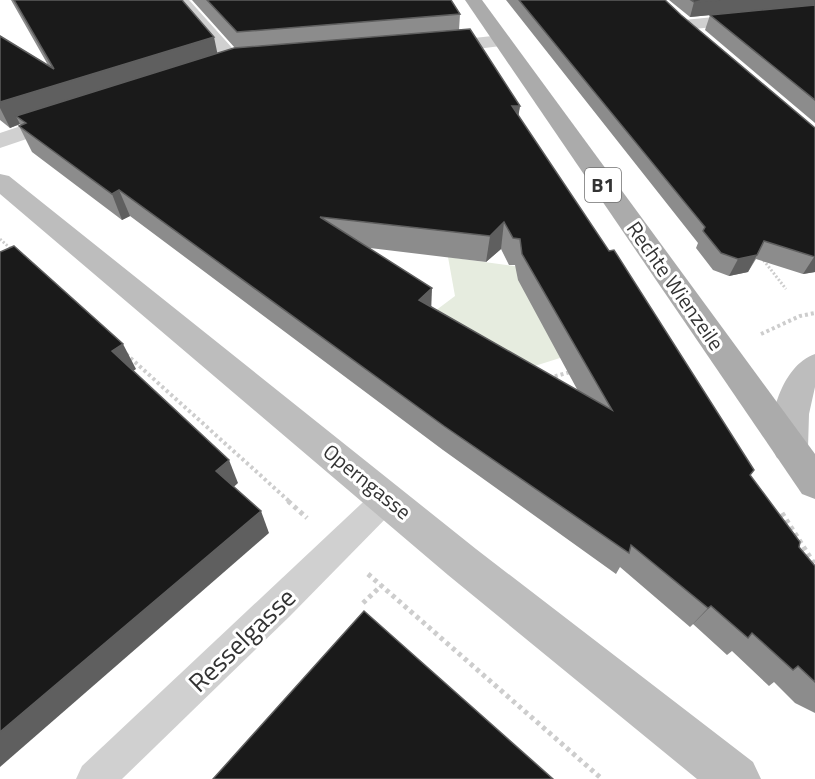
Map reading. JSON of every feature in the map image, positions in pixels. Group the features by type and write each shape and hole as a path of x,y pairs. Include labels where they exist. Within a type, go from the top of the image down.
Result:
{"main road":[{"name":"Rechte Wienzeile","path":"473,0 815,483"},
{"path":"679,20 703,41"},
{"name":"Operngasse","path":"0,181 471,569 736,779"},
{"path":"790,448 792,407 798,384 815,366"}],"street":[{"path":"180,0 236,64"},
{"path":"679,20 815,12"},
{"path":"414,49 502,41"},
{"path":"214,71 236,64 260,62"},
{"path":"0,141 83,112"}],"lane":[{"name":"Resselgasse","path":"95,779 339,547 387,498"}],"path":[{"path":"0,239 17,255"},
{"path":"757,253 786,289"},
{"path":"729,361 752,339 800,316 815,313"},
{"path":"122,350 381,586 602,779"},
{"path":"542,379 574,371"},
{"path":"363,603 381,586"}],"shaded area":[{"path":"448,257 601,278 560,358 525,369 431,314 455,296"}],"building":[{"path":"14,0 182,0 214,37 0,102 0,36 54,69"},
{"path":"207,0 451,0 460,14 237,32"},
{"path":"519,0 665,0 815,128 815,257 764,241 757,255 738,259 721,253 703,231 705,227"},
{"path":"691,0 721,0 694,2"},
{"path":"815,5 815,100 710,15"},
{"path":"470,29 520,106 512,106 609,251 614,250 754,470 750,475 800,542 799,547 815,566 815,682 798,666 793,670 752,633 748,638 711,606 708,608 631,545 629,553 444,426 119,190 112,194 19,126 26,123 16,116 234,48","holes":["320,217 490,236 504,222 513,238 520,239 522,254 612,410 419,300 432,288"]},
{"path":"14,246 123,344 112,351 229,460 216,471 261,511 0,732 0,252"},
{"path":"364,611 553,779 213,779"}]}
